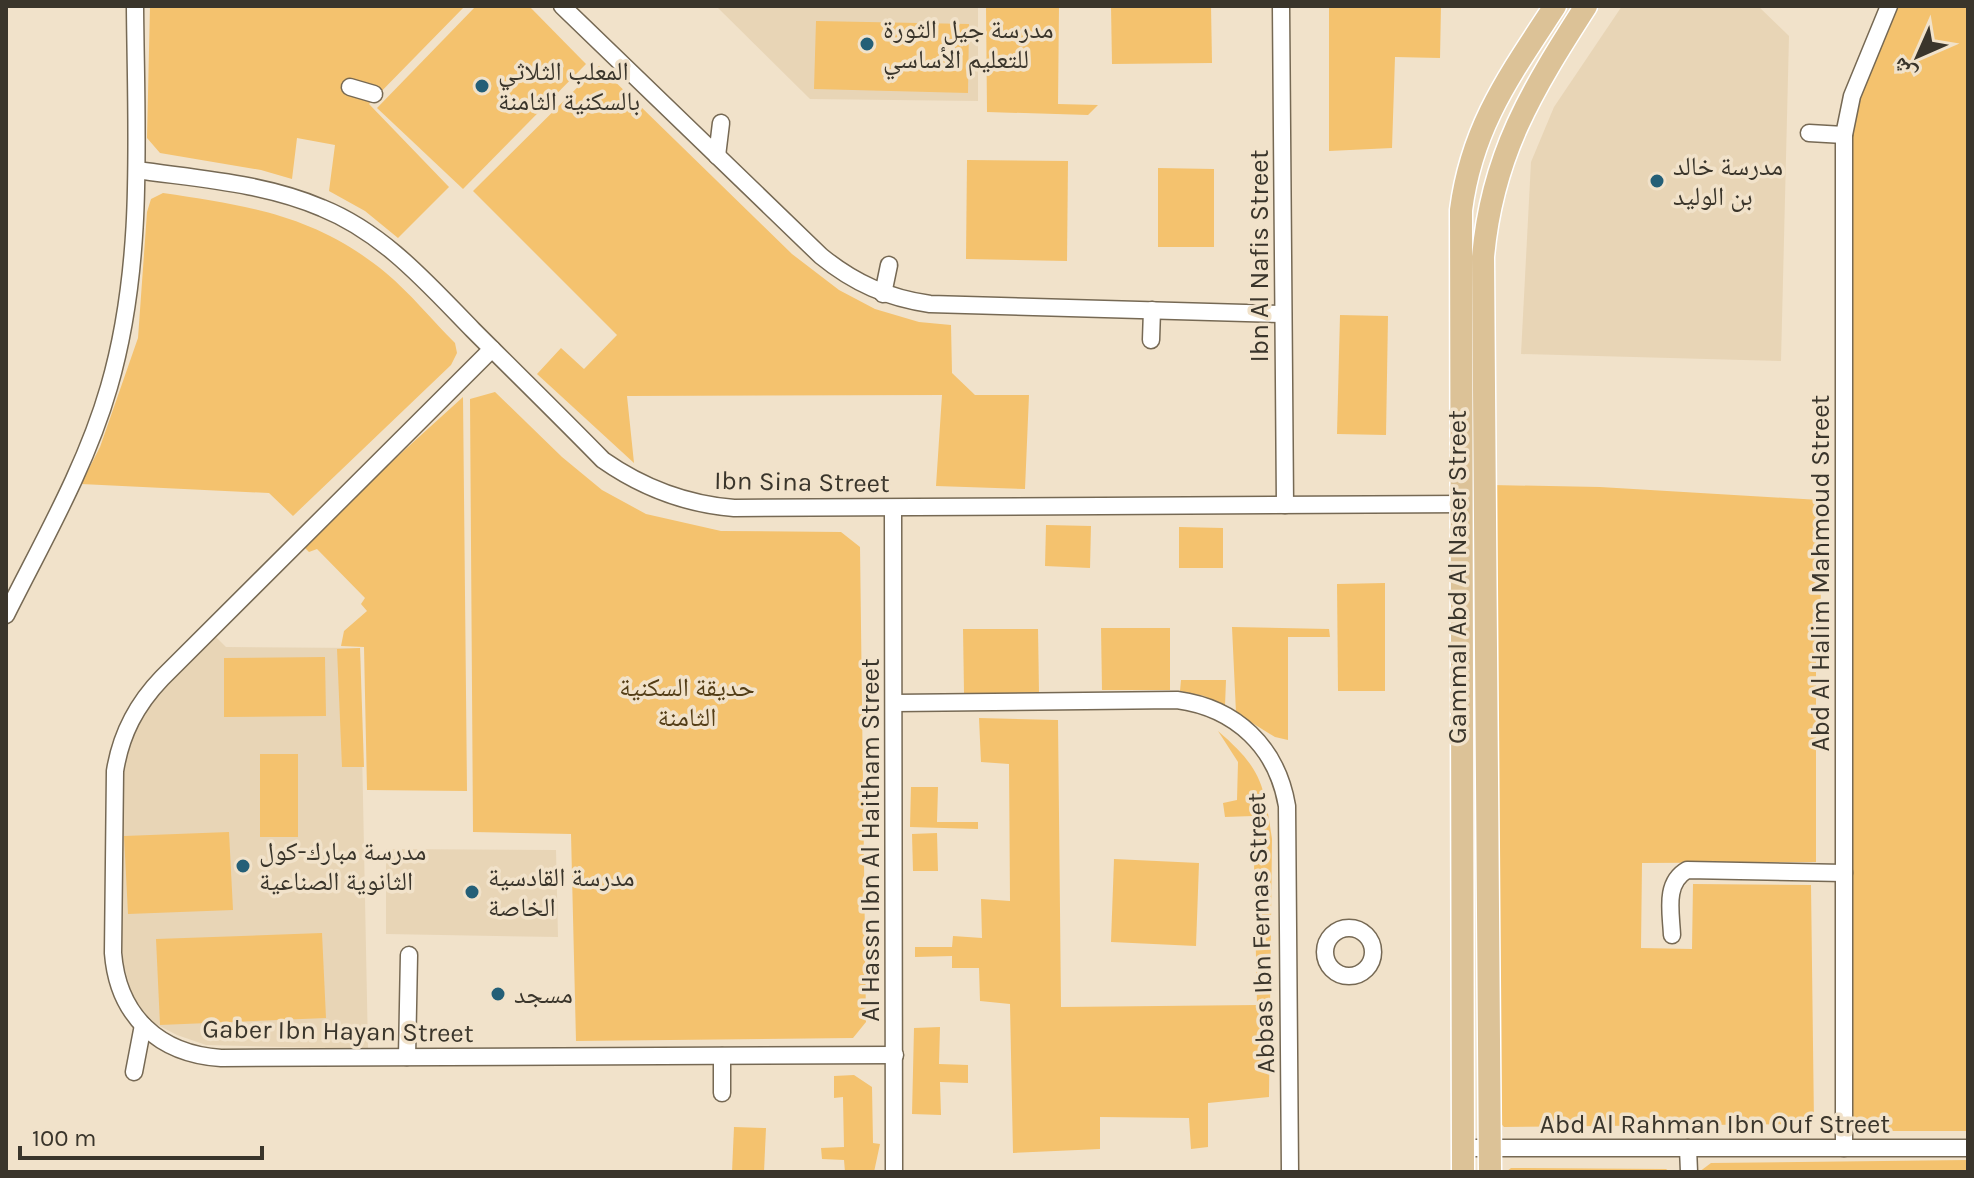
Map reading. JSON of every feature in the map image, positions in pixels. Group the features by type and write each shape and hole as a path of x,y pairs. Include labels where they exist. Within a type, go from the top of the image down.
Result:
{"main road":[{"name":"Gammal Abd Al Naser Street","path":"1463,1172 1459,234 1464,187 1476,141 1493,104 1555,6"},
{"name":"Gammal Abd Al Naser Street","path":"1490,1172 1483,257 1490,202 1506,147 1586,6"}],"street":[{"path":"6,615 80,465 119,351 133,269 137,170 135,6"},
{"path":"562,6 580,14 717,156 837,269 883,294 930,304 1283,314"},
{"name":"Ibn Al Nafis Street","path":"1281,6 1285,505"},
{"name":"Abd Al Halim Mahmoud Street","path":"1844,1148 1844,135 1852,96 1889,6"},
{"path":"350,87 374,94"},
{"path":"717,156 721,123"},
{"path":"1809,133 1844,135"},
{"name":"Ibn Sina Street","path":"137,170 249,186 301,199 326,209 389,248 603,460 656,491 694,503 734,508 1485,504"},
{"path":"883,294 889,265"},
{"path":"1151,340 1152,310"},
{"name":"Gaber Ibn Hayan Street","path":"492,349 162,678 131,718 115,771 113,953 123,997 143,1025 177,1049 206,1057 895,1055"},
{"name":"Al Hassn Ibn Al Haitham Street","path":"893,508 894,1172"},
{"name":"Abbas Ibn Fernas Street","path":"894,703 1177,700 1221,712 1257,739 1280,777 1287,806 1290,1172"},
{"path":"1672,935 1671,891 1674,880 1687,870 1844,873"},
{"path":"407,1057 409,955"},
{"path":"134,1072 143,1025"},
{"path":"722,1056 722,1093"},
{"name":"Abd Al Rahman Ibn Ouf Street","path":"1463,1148 1968,1148"},
{"path":"1688,1148 1689,1172"}],"shaded area":[{"name":"مدرسة جيل الثورة للتعليم الأساسي","path":"716,6 978,6 978,101 810,99"},
{"name":"مدرسة خالد بن الوليد","path":"1622,6 1758,6 1789,36 1781,361 1521,354 1531,162 1554,107"},
{"name":"مدرسة مبارك-كول الثانوية الصناعية","path":"212,633 226,647 360,648 368,1049 206,1045 152,1022 133,998 123,962 116,770 132,714"},
{"name":"مدرسة القادسية الخاصة","path":"386,849 556,850 558,937 386,934"}],"green space":[{"path":"150,6 465,6 369,104 449,187 398,238 365,211 329,191 335,145 297,138 292,179 261,170 160,153 147,138"},
{"name":"المعلب الثلاثي بالسكنية الثامنة","path":"476,6 529,6 586,64 463,189 377,108"},
{"path":"986,6 1059,6 1058,104 1098,105 1088,115 987,112"},
{"path":"1111,6 1211,6 1212,63 1112,64"},
{"path":"1329,6 1441,6 1440,58 1395,57 1392,148 1329,151"},
{"path":"1891,6 1968,6 1968,1131 1869,1131 1855,1125 1848,1114 1853,184 1849,124"},
{"path":"816,21 969,24 968,93 814,89"},
{"path":"599,66 792,254 839,290 875,309 919,322 951,325 952,373 975,395 1029,395 1025,489 936,486 942,395 627,396 634,463 537,374 561,348 584,369 617,335 473,191"},
{"path":"967,160 1068,161 1067,261 966,259"},
{"path":"1158,168 1214,169 1214,247 1158,247"},
{"path":"163,193 280,216 334,238 386,273 455,343 457,353 451,365 293,516 269,493 81,484 100,447 138,338 147,212 151,199"},
{"path":"1340,315 1388,316 1386,435 1337,434"},
{"name":"حديقة السكنية الثامنة","path":"495,392 562,457 602,490 646,514 721,531 841,532 860,547 866,1022 853,1038 576,1041 571,834 473,832 470,399"},
{"path":"463,397 467,791 367,790 364,647 341,646 344,631 367,611 361,604 365,598 317,549 309,552 301,544"},
{"path":"1491,485 1600,487 1820,500 1821,628 1816,629 1816,862 1642,863 1641,948 1692,949 1693,884 1811,885 1814,1124 1504,1127 1497,1119"},
{"path":"1046,525 1091,526 1090,568 1045,566"},
{"path":"1179,527 1223,528 1223,568 1179,568"},
{"path":"1385,583 1385,691 1338,691 1337,584"},
{"path":"1232,627 1329,629 1330,637 1288,637 1288,740 1275,737 1236,713"},
{"path":"1101,628 1170,628 1170,690 1102,690"},
{"path":"963,629 1038,629 1039,693 964,693"},
{"path":"360,648 364,767 342,767 337,649"},
{"path":"325,657 326,716 224,717 224,658"},
{"path":"1181,680 1226,680 1225,706 1204,696 1180,691"},
{"path":"979,718 1058,720 1061,1007 1257,1005 1253,816 1225,817 1223,803 1237,800 1238,762 1218,731 1243,756 1258,778 1272,839 1269,1097 1208,1103 1208,1147 1191,1149 1189,1118 1100,1117 1100,1149 1013,1153 1010,1004 980,1001 979,968 952,968 952,956 915,957 915,947 952,947 953,936 982,938 981,899 1010,901 1009,764 981,762"},
{"path":"260,754 298,754 298,837 260,837"},
{"path":"911,787 938,787 937,822 978,822 978,829 910,827"},
{"path":"229,832 233,910 128,914 124,836"},
{"path":"937,833 938,871 913,871 912,834"},
{"path":"1114,859 1199,863 1196,946 1111,942"},
{"path":"322,933 326,1018 160,1025 156,939"},
{"path":"940,1027 939,1064 968,1065 968,1083 940,1082 941,1115 912,1114 914,1028"},
{"path":"854,1075 872,1087 873,1143 880,1144 874,1172 845,1172 844,1160 822,1159 821,1148 844,1147 843,1097 834,1098 834,1076"},
{"path":"734,1127 766,1128 764,1172 732,1172"},
{"path":"1968,1160 1968,1172 1699,1172 1711,1163"},
{"path":"1511,1168 1666,1169 1670,1172 1506,1172"}],"place":[{"name":"مدرسة جيل الثورة للتعليم الأساسي","path":"867,44"},
{"name":"المعلب الثلاثي بالسكنية الثامنة","path":"482,86"},
{"name":"مدرسة خالد بن الوليد","path":"1657,181"},
{"name":"مدرسة مبارك-كول الثانوية الصناعية","path":"243,866"},
{"name":"مدرسة القادسية الخاصة","path":"472,892"},
{"name":"مسجد","path":"498,994"}]}
